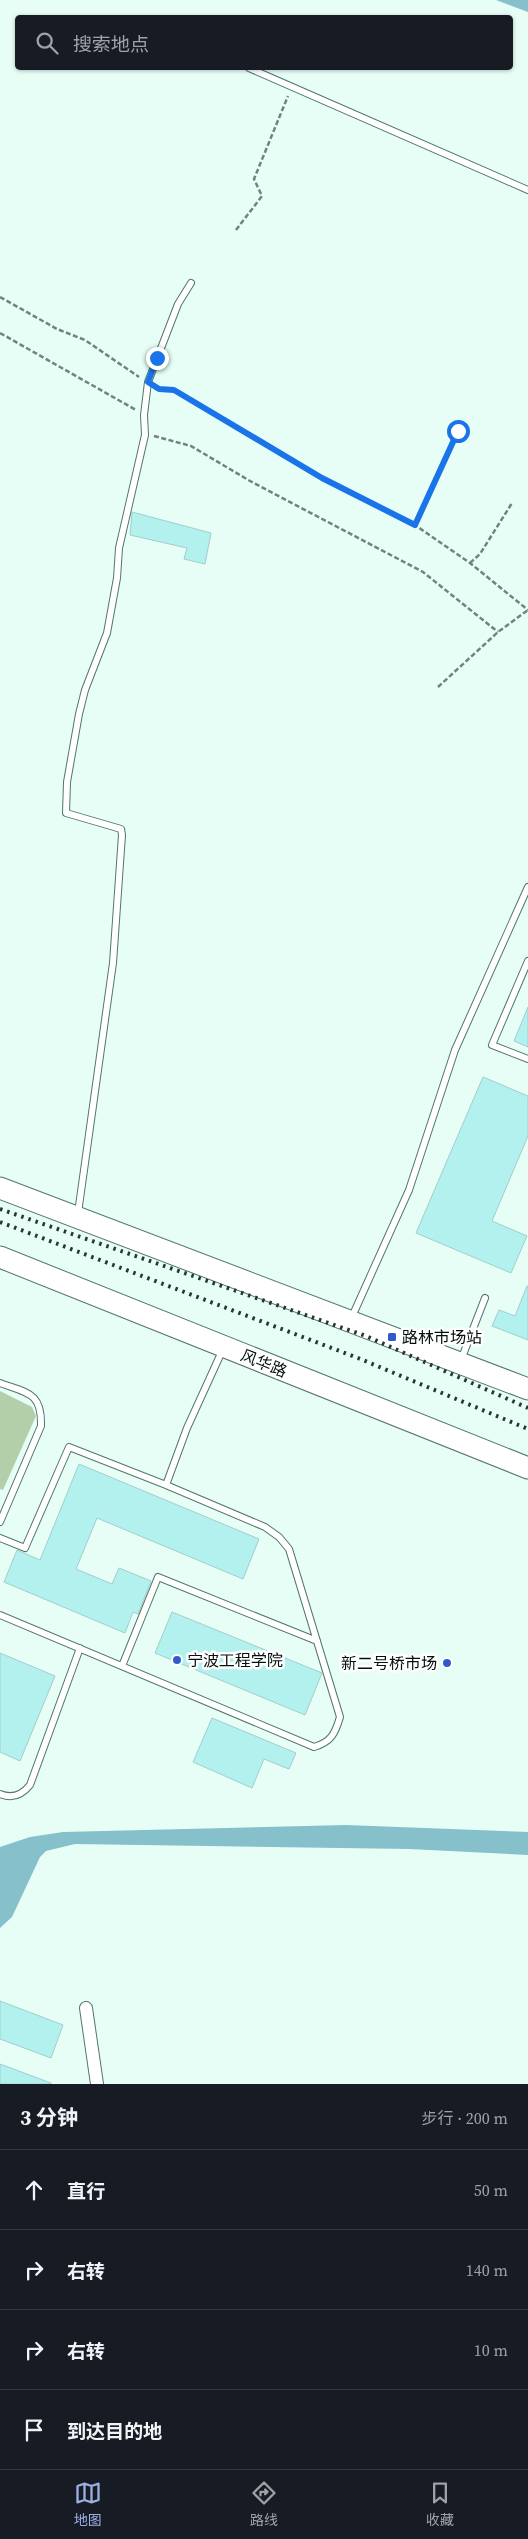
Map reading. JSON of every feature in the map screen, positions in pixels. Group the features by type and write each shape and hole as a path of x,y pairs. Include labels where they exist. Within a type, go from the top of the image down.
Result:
{"main road":[{"path":"0,1188 461,1361 528,1389"},
{"name":"风华路","path":"0,1257 528,1468"}],"street":[{"path":"86,2008 97,2084"}],"lane":[{"path":"253,70 528,190"},
{"path":"77,1218 113,964 122,835 121,829 66,813 66,782 85,690 107,633 117,578 119,548 145,435 144,415 148,382 178,304 191,283"},
{"path":"351,1320 410,1190 455,1050 528,887"},
{"path":"528,961 492,1045 528,1059"},
{"path":"461,1361 485,1298"},
{"path":"166,1485 187,1428 224,1347"},
{"path":"0,1383 33,1396 42,1409 41,1426 0,1522"},
{"path":"0,1538 26,1548 69,1447 265,1527 280,1537 289,1549 340,1717 336,1731 328,1743 314,1747 0,1615"},
{"path":"122,1666 158,1577 317,1641"},
{"path":"0,1794 16,1796 24,1793 30,1785 80,1648"}],"path":[{"path":"236,230 262,196 254,179 291,87"},
{"path":"0,297 57,329 85,340 159,389 174,390 322,478 415,525 470,563 528,610 498,632 438,687"},
{"path":"0,333 144,415"},
{"path":"415,525 458,431"},
{"path":"153,435 191,446 250,481 423,572 498,632"},
{"path":"470,563 480,554 512,503"}],"green space":[{"path":"0,1391 32,1407 36,1416 3,1490 0,1489"}],"water":[{"path":"496,0 528,0 528,12"},
{"path":"346,1825 528,1832 528,1855 409,1849 75,1844 46,1851 40,1857 12,1917 0,1928 0,1847 30,1837 63,1832"}],"building":[{"path":"132,512 211,533 205,564 184,559 187,548 130,535"},
{"path":"528,1007 528,1047 514,1041"},
{"path":"483,1077 528,1096 528,1136 492,1221 527,1236 511,1273 416,1233"},
{"path":"527,1286 528,1340 492,1326 499,1310 515,1316"},
{"path":"79,1464 259,1539 243,1579 97,1518 76,1569 112,1584 119,1568 151,1581 138,1614 133,1612 125,1633 4,1582 17,1550 40,1560"},
{"path":"172,1612 322,1673 305,1715 155,1653"},
{"path":"0,1653 55,1676 20,1761 0,1752"},
{"path":"212,1718 296,1753 289,1769 264,1759 252,1788 193,1762"},
{"path":"0,2001 63,2025 51,2058 0,2039"},
{"path":"0,2064 51,2083 51,2084 0,2084"}],"railway":[{"path":"0,1209 366,1336 528,1408"},
{"path":"0,1222 358,1358 528,1429"}],"place":[{"name":"路林市场站","path":"392,1337"},
{"name":"宁波工程学院","path":"177,1660"},
{"name":"新二号桥市场","path":"447,1663"}],"route":[{"path":"157,358 148,382 159,389 174,390 322,478 415,525 458,431"}]}
